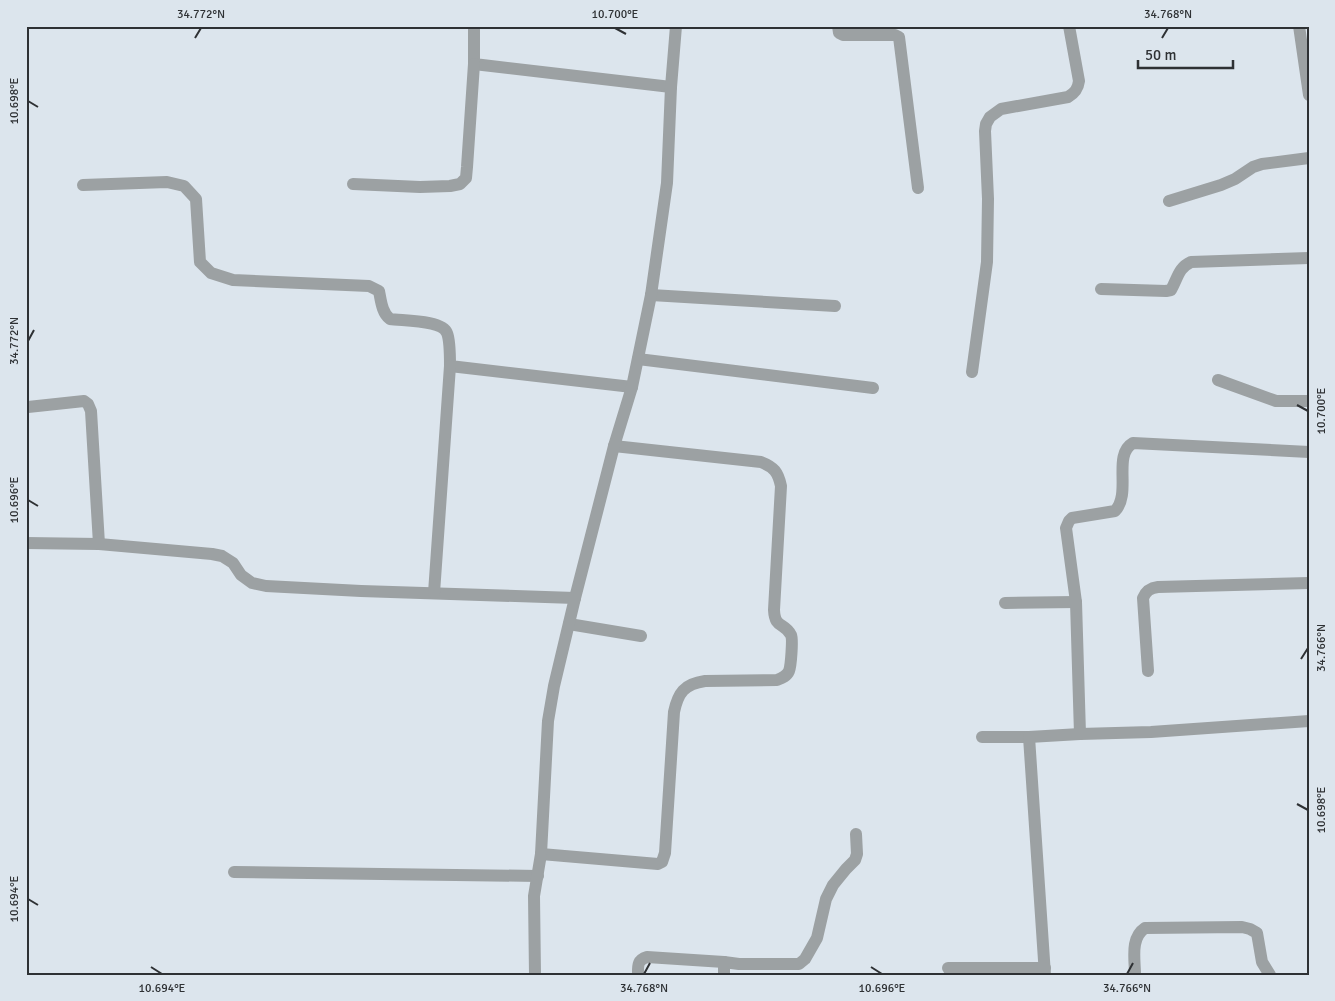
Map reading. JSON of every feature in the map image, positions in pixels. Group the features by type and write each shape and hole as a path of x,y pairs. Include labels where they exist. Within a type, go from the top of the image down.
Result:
{"street":[{"path":"353,184 420,187 450,186 460,184 466,178 474,64 474,26"},
{"path":"535,975 534,896 541,854 548,721 554,686 575,598 614,446 632,387 651,295 667,184 671,87 676,26"},
{"path":"838,26 839,33 843,36 895,35 899,38 918,188"},
{"path":"972,372 987,262 986,124 990,117 1001,109 1068,97 1076,90 1079,86 1079,81 1068,26"},
{"path":"1299,26 1309,95"},
{"path":"474,64 671,87"},
{"path":"1169,201 1235,179 1253,167 1262,164 1309,158"},
{"path":"83,185 167,182 184,186 196,199 200,262 210,273 233,280 369,286 379,291 384,313 390,320 432,323 443,328 447,333 450,366 434,593"},
{"path":"1101,289 1171,290 1181,269 1184,265 1191,262 1309,258"},
{"path":"651,295 835,306"},
{"path":"638,359 873,388"},
{"path":"450,366 632,387"},
{"path":"1218,380 1276,401 1309,401"},
{"path":"28,407 84,401 88,404 93,437 99,544"},
{"path":"1080,734 1076,602 1066,528 1072,518 1115,511 1120,506 1122,498 1123,456 1129,445 1134,443 1309,452"},
{"path":"541,854 658,864 662,862 665,854 674,712 677,699 683,690 696,682 777,680 784,678 789,671 792,637 774,619 781,486 779,476 774,468 761,462 614,446"},
{"path":"26,543 99,544 212,554 222,556 233,564 241,575 252,584 266,586 575,598"},
{"path":"1148,671 1143,598 1150,589 1158,587 1309,583"},
{"path":"1005,603 1076,602"},
{"path":"569,624 641,636"},
{"path":"982,737 1151,732 1309,720"},
{"path":"948,968 1045,971 1029,737"},
{"path":"638,975 638,964 647,957 724,968 739,964 799,964 805,959 817,938 826,898 833,885 855,860 857,854 856,834"},
{"path":"234,872 538,876"},
{"path":"1135,975 1135,943 1137,936 1145,928 1242,927 1250,929 1257,934 1262,962 1270,975"}]}
